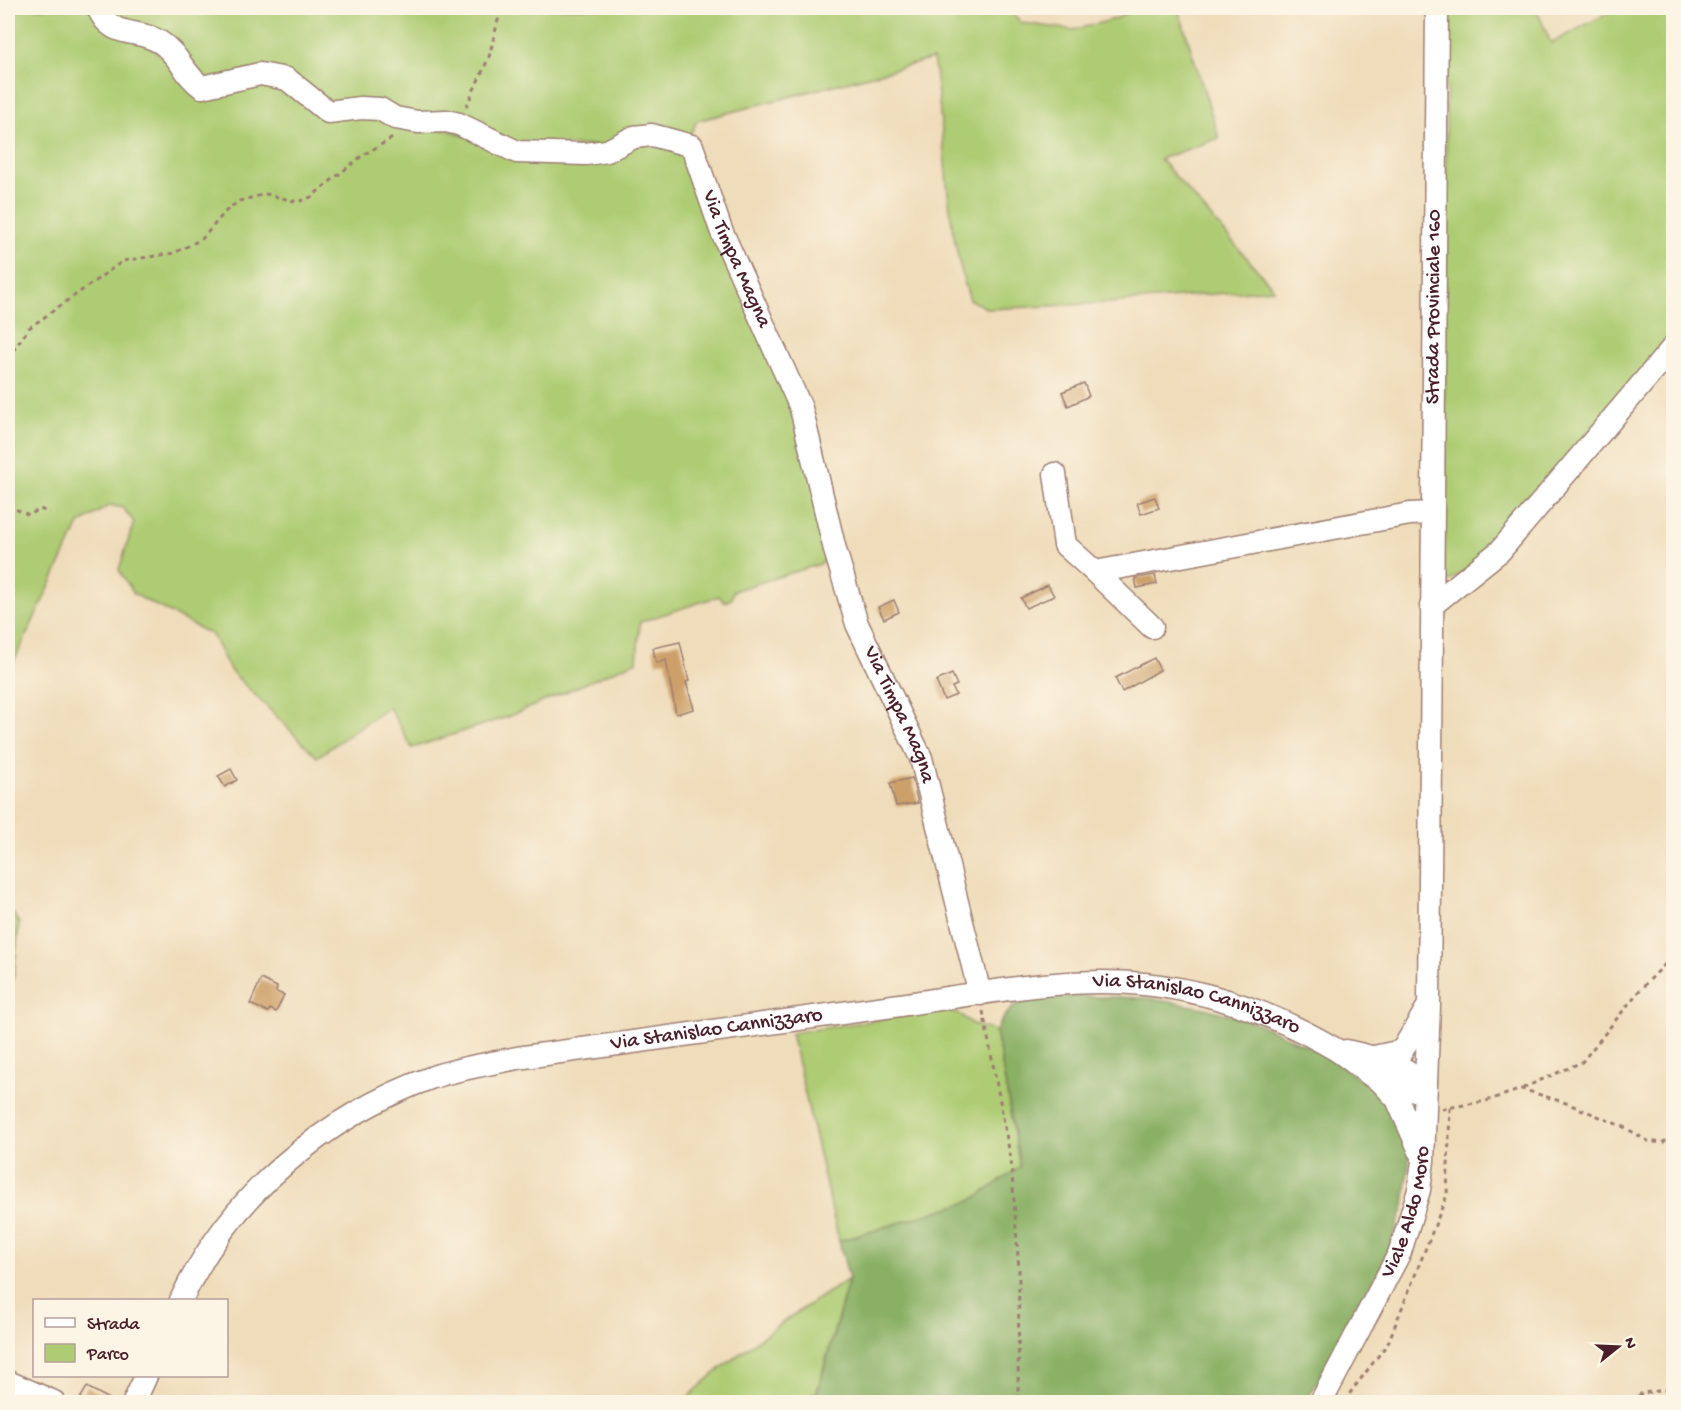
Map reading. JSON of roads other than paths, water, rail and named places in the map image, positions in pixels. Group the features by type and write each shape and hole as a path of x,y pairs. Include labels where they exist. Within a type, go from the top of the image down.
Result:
{"street":[{"name":"Via Timpa Magna","path":"98,8 104,21 118,31 140,34 174,52 187,74 202,87 260,74 287,79 328,112 361,108 380,109 395,118 418,122 446,121 459,124 517,152 586,154 607,151 634,137 652,135 692,146 721,230 801,408 829,529 857,624 921,758 980,994"},
{"name":"Strada Provinciale 160","path":"1429,1005 1437,8"},
{"path":"1431,606 1500,551 1674,346"},
{"path":"1055,474 1065,545 1152,627"},
{"path":"1095,572 1410,514 1432,513"},
{"name":"Via Stanislao Cannizzaro","path":"182,1299 214,1242 262,1185 290,1159 352,1113 435,1076 517,1059 1051,984 1144,984 1217,998 1266,1014 1335,1049"},
{"path":"1374,1057 1402,1051 1429,1005"},
{"name":"Viale Aldo Moro","path":"1321,1402 1400,1252 1419,1190 1423,1161 1429,1005"},
{"path":"1335,1049 1374,1057 1419,1079 1425,1088 1402,1091 1384,1084"},
{"path":"1335,1049 1384,1084 1397,1099 1423,1161"},
{"path":"134,1402 146,1377"},
{"path":"8,1382 54,1402"}]}
